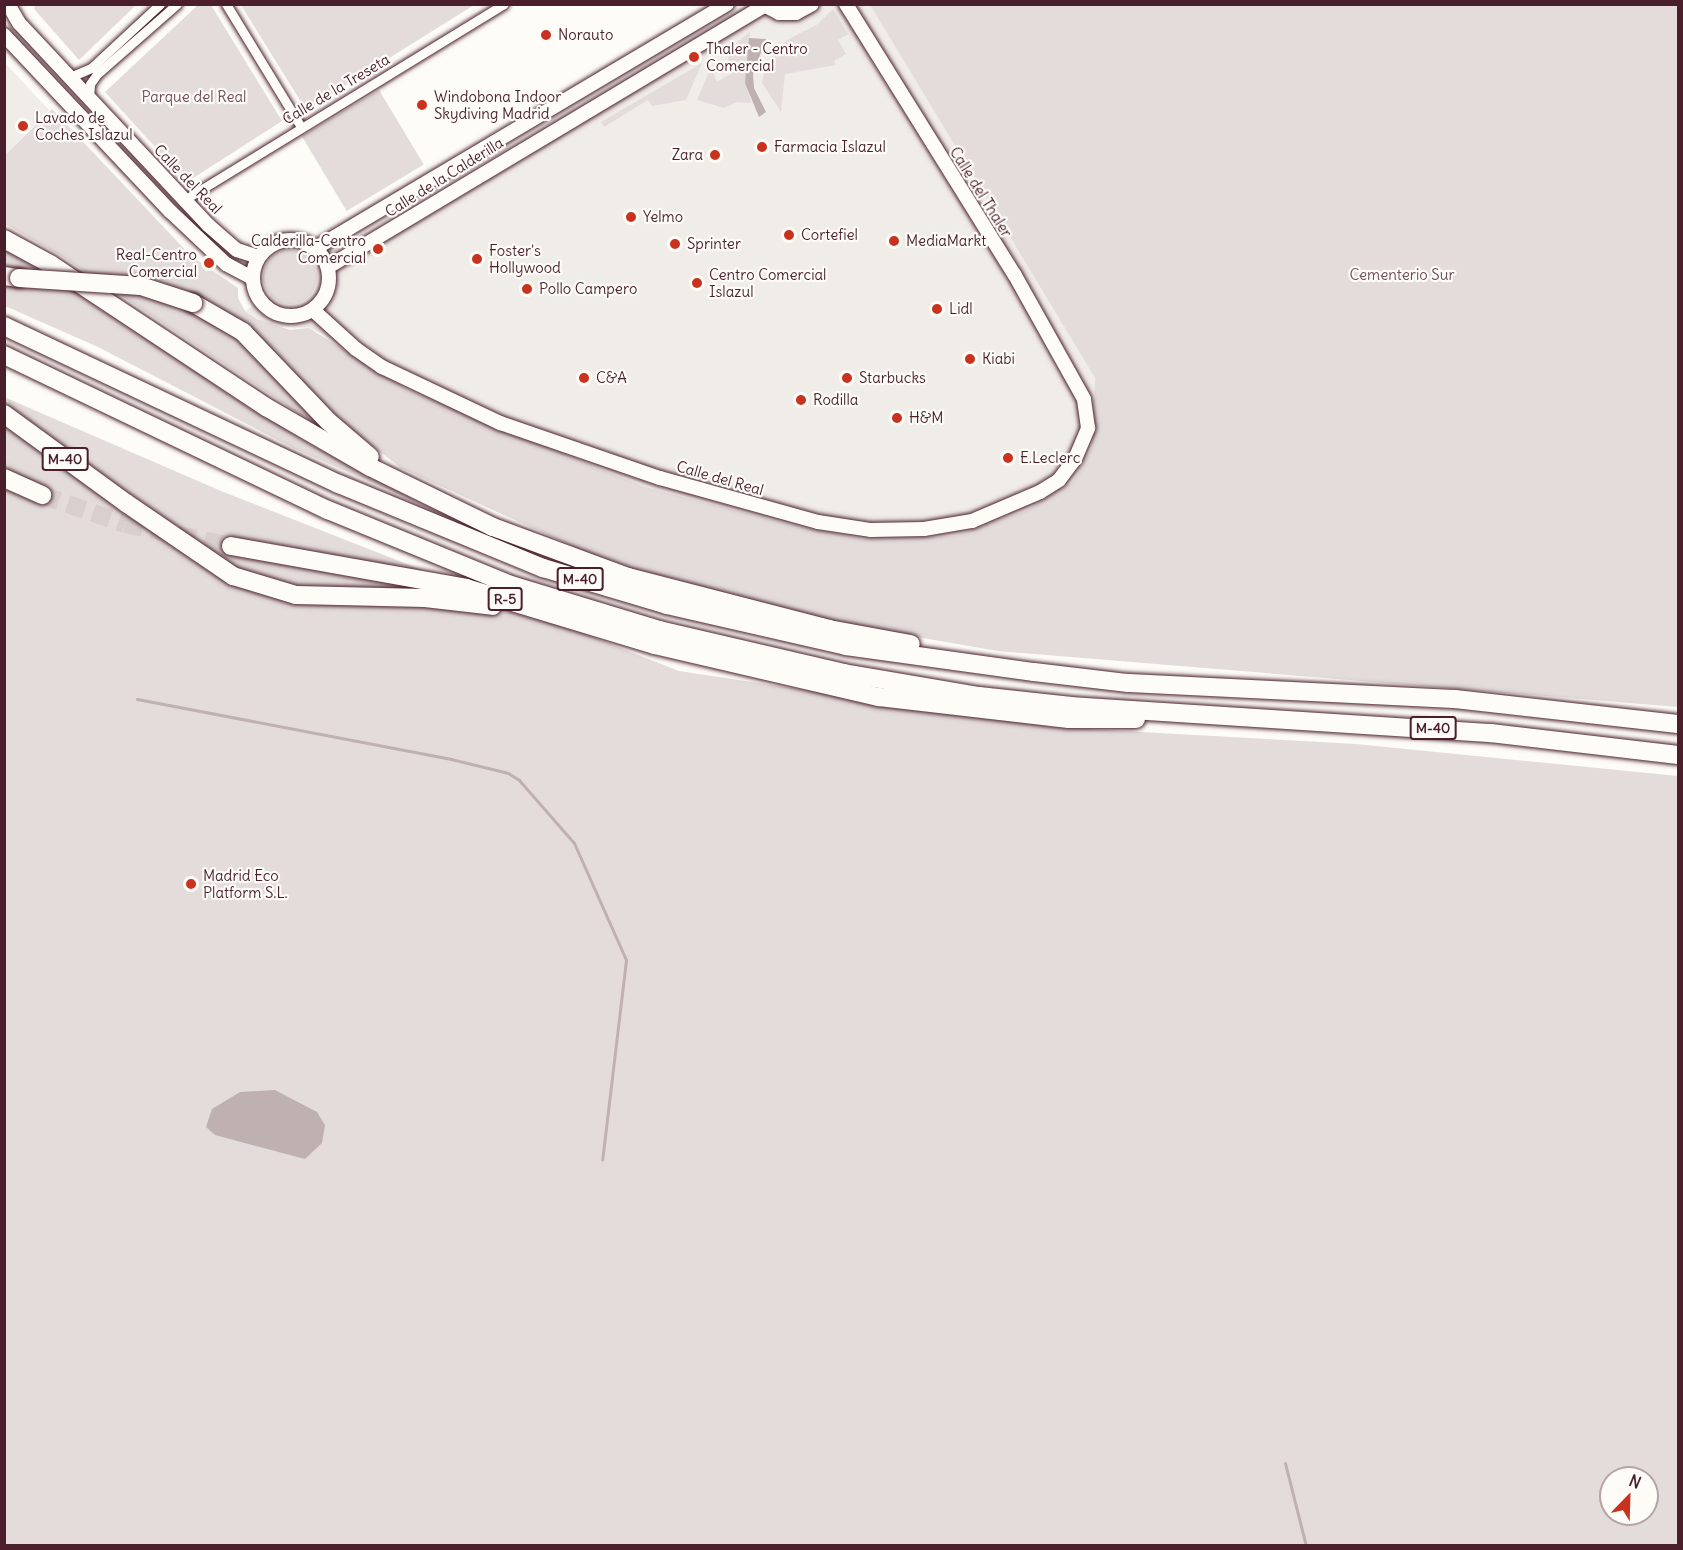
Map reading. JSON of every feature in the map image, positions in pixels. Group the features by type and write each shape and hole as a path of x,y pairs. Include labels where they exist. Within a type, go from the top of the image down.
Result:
{"highway":[{"path":"4,239 50,264 276,413 417,491 528,540"},
{"path":"12,277 141,286 193,303 243,332 328,420 368,455 418,486 528,540"},
{"name":"M-40","path":"4,326 339,484 543,568 667,605 846,646 1116,681 1455,699 1678,724"},
{"name":"M-40","path":"4,355 328,510 511,585 659,630 844,673 980,696 1186,714 1491,732 1678,754"},
{"name":"M-40","path":"4,414 206,560 267,589 331,599 425,598 483,603 690,660 879,697 1108,722 1186,714"},
{"path":"4,478 42,495"},
{"name":"M-40","path":"528,540 628,577 829,629 999,658 1130,672 1198,685"},
{"name":"R-5","path":"231,546 302,556 466,588 774,676"}],"street":[{"path":"70,77 91,68 160,4"},
{"path":"89,99 90,84 97,74 177,4"},
{"path":"226,4 301,127"},
{"name":"Calle de la Treseta","path":"184,200 504,4"},
{"name":"Calle de la Calderilla","path":"316,249 728,4"},
{"path":"763,5 779,13 796,13 812,4"},
{"name":"Calle del Thaler","path":"846,4 1014,274 1084,399"},
{"name":"Calle del Real","path":"6,5 19,23 184,200 237,250 258,257"},
{"name":"Calle de la Calderilla","path":"328,267 763,5"},
{"path":"4,35 171,212 226,264 252,278"},
{"path":"285,240 301,241 316,249 328,267 329,283 324,298 313,310 297,316 273,312 256,294 252,278 258,257 270,246 285,240"},
{"name":"Calle del Real","path":"313,310 356,350 382,367 500,423 731,500 818,522 871,530 924,529 972,521 1040,492 1059,480 1075,459 1088,428 1084,399"}],"shaded area":[{"name":"Centro Comercial Islazul","path":"748,5 870,5 1095,378 1092,447 1073,481 1027,510 953,536 864,539 801,527 645,487 406,389 362,365 322,334 309,328 271,326 245,311"},
{"path":"749,38 766,39 753,74 754,88 766,112 759,117 745,83"},
{"path":"5,63 49,110 5,155"},
{"path":"275,1090 317,1112 325,1125 322,1143 305,1159 215,1135 206,1127 212,1109 240,1092"}],"green space":[{"path":"134,4 135,6 79,60 34,9 35,5"},
{"name":"Parque del Real","path":"199,4 211,5 282,121 187,182 105,92"},
{"path":"241,5 474,5 306,110"},
{"name":"Cementerio Sur","path":"870,5 1678,5 1678,707 998,651 830,622 629,572 401,468 333,415 246,327 237,333 339,440 63,257 5,224 4,156 52,109 191,256 238,288 238,298 245,311 257,319 290,330 309,328 406,389 645,487 801,527 864,539 953,536 1027,510 1073,481 1092,447 1095,378"},
{"path":"833,9 848,34 838,40 846,54 834,61 836,65 785,74 781,112 762,83 766,64 787,40 818,24"},
{"path":"750,32 746,74 751,103 737,102 724,108 697,100 711,67 717,82 732,73 728,59 731,47"},
{"path":"702,63 686,100 652,106 648,100 604,127 601,122"},
{"path":"379,90 424,165 347,211 302,136"},
{"path":"4,249 33,262 301,439 421,504 293,448 98,347 5,306"},
{"path":"290,250 300,252 309,258 315,267 317,277 315,287 309,296 300,302 290,304 280,302 271,296 265,287 263,277 265,267 271,258 280,252"},
{"path":"4,397 221,491 679,671 1052,727 1356,744 1678,776 1678,1545 5,1545"}],"waterway":[{"path":"137,699 451,759 508,773 519,780 574,843 626,960 602,1160"},
{"path":"1285,1463 1306,1546"}],"tunnel":[{"path":"42,495 125,524 231,546"}],"place":[{"name":"Norauto","path":"546,35"},
{"name":"Thaler - Centro Comercial","path":"694,57"},
{"name":"Windobona Indoor Skydiving Madrid","path":"422,105"},
{"name":"Lavado de Coches Islazul","path":"23,126"},
{"name":"Farmacia Islazul","path":"762,147"},
{"name":"Zara","path":"715,155"},
{"name":"Yelmo","path":"631,217"},
{"name":"Cortefiel","path":"789,235"},
{"name":"MediaMarkt","path":"894,241"},
{"name":"Sprinter","path":"675,244"},
{"name":"Calderilla-Centro Comercial","path":"378,249"},
{"name":"Foster's Hollywood","path":"477,259"},
{"name":"Real-Centro Comercial","path":"209,263"},
{"name":"Centro Comercial Islazul","path":"697,283"},
{"name":"Pollo Campero","path":"527,289"},
{"name":"Lidl","path":"937,309"},
{"name":"Kiabi","path":"970,359"},
{"name":"C&A","path":"584,378"},
{"name":"Starbucks","path":"847,378"},
{"name":"Rodilla","path":"801,400"},
{"name":"H&M","path":"897,418"},
{"name":"E.Leclerc","path":"1008,458"},
{"name":"Madrid Eco Platform S.L.","path":"191,884"}]}
